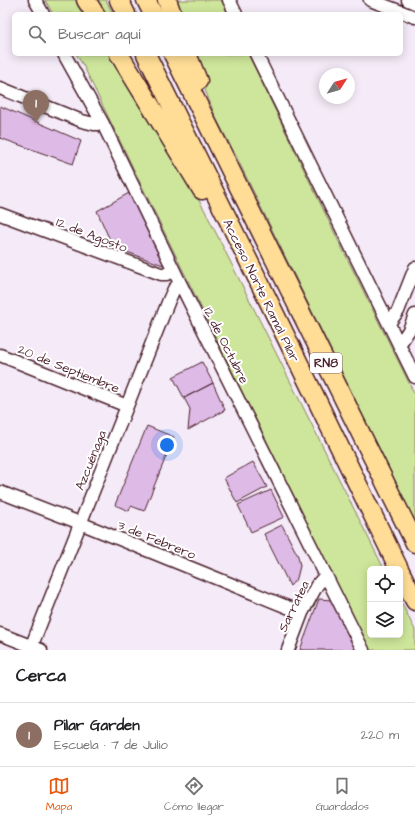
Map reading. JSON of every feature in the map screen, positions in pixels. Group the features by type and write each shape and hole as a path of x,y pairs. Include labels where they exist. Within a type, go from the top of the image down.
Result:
{"highway":[{"path":"86,0 94,12"},
{"path":"119,0 125,12"},
{"path":"146,0 152,12"},
{"path":"167,0 171,12"},
{"path":"120,56 268,300"},
{"name":"Acceso Norte Ramal Pilar","path":"147,56 398,566"},
{"name":"Acceso Norte Ramal Pilar","path":"174,56 415,543"},
{"path":"188,56 236,183"},
{"name":"Acceso Norte Ramal Pilar","path":"403,576 415,601"}],"street":[{"path":"35,0 42,12"},
{"path":"229,0 235,12"},
{"path":"370,0 402,12"},
{"path":"408,0 415,3"},
{"path":"403,12 415,17"},
{"name":"12 de Octubre","path":"65,56 103,124 180,284 363,650"},
{"path":"257,56 415,377"},
{"path":"0,88 82,121 94,124 103,124"},
{"name":"12 de Agosto","path":"0,214 161,274 167,274 173,269"},
{"path":"389,323 398,311 415,268"},
{"name":"Azcuénaga","path":"34,649 80,523 169,300 174,289 180,284"},
{"path":"399,345 410,330 415,315"},
{"name":"20 de Septiembre","path":"0,355 127,406"},
{"name":"3 de Febrero","path":"0,492 80,523 302,614"},
{"name":"Sarratea","path":"288,650 302,614 316,585 326,575"},
{"path":"0,634 34,649"}],"green space":[{"path":"45,0 81,0 88,12 52,12"},
{"path":"97,0 106,0 112,12 104,12"},
{"path":"170,0 221,0 227,12 175,12"},
{"path":"77,56 115,56 205,211 382,566 367,566 367,638 403,638 403,606 415,630 415,650 368,650"},
{"path":"192,56 249,56 415,395 415,522 236,156 216,118"}],"building":[{"path":"0,106 81,141 73,164 0,138"},
{"path":"129,193 165,263 163,265 113,247 97,211"},
{"path":"202,362 213,383 184,398 173,377"},
{"path":"213,383 225,410 188,430 190,409 184,398"},
{"path":"147,426 174,437 144,511 131,506 129,511 115,505"},
{"path":"253,462 267,487 237,503 224,478"},
{"path":"271,490 284,517 251,532 238,505"},
{"path":"282,525 298,556 300,566 297,578 290,586 264,534"},
{"path":"319,599 331,600 356,650 300,650"}],"place":[{"name":"Pilar Garden","path":"36,123"}]}
